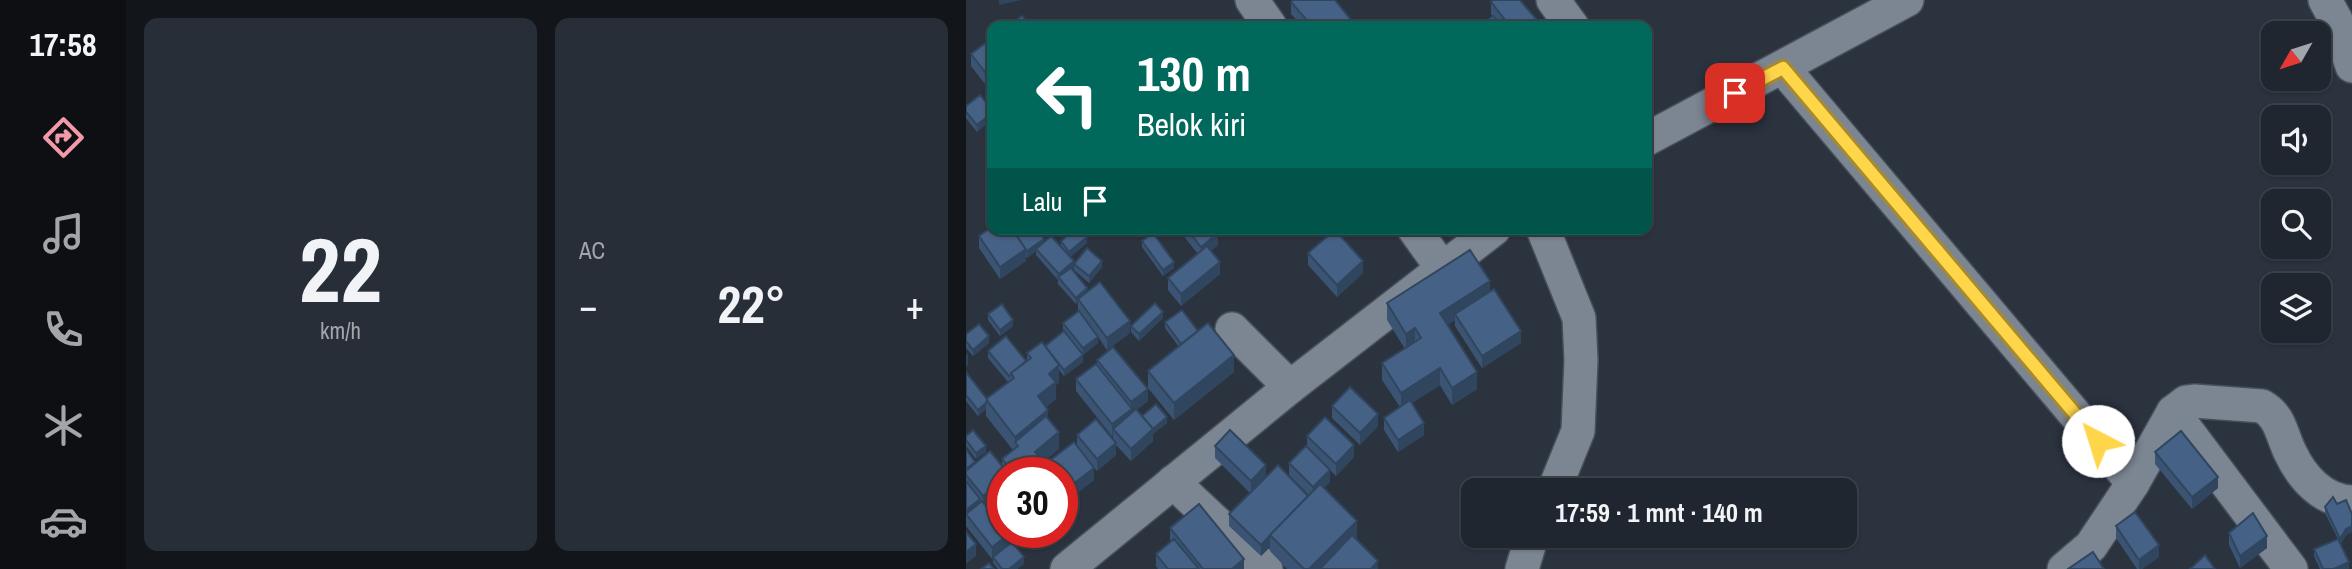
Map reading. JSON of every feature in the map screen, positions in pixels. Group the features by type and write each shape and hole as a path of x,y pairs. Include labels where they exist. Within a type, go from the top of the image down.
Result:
{"street":[{"path":"1252,0 1267,21"},
{"path":"1553,0 1568,21"},
{"path":"1652,133 1783,68 1907,0"},
{"path":"2325,0 2336,20 2352,66"},
{"path":"1783,68 2133,483"},
{"path":"1418,235 1442,268"},
{"path":"1068,569 1290,387 1486,235"},
{"path":"1545,235 1579,318 1581,360 1577,431 1559,478"},
{"path":"1232,329 1290,387"},
{"path":"2064,569 2098,557 2133,483 2173,412 2186,402 2262,406 2272,412 2280,423 2289,452 2309,481 2336,501 2352,502"},
{"path":"2173,412 2291,569"},
{"path":"1173,482 1266,569"},
{"path":"1522,569 1528,548"}],"building":[{"path":"1335,0 1351,20 1308,21 1291,2"},
{"path":"1520,0 1538,21 1506,21 1491,2"},
{"path":"987,42 987,75 971,54"},
{"path":"980,95 987,104 987,117 977,125 966,112 966,106"},
{"path":"987,230 987,235 1016,235 1026,249 1000,267 979,236"},
{"path":"1016,235 1041,235 1044,239 1027,251"},
{"path":"1068,235 1087,237 1069,252 1061,241"},
{"path":"1154,235 1174,262 1163,270 1142,241"},
{"path":"1192,235 1216,235 1201,247"},
{"path":"1329,235 1340,235 1363,261 1337,285 1308,253"},
{"path":"1051,236 1074,261 1059,274 1036,249"},
{"path":"1207,246 1220,262 1181,294 1168,278"},
{"path":"1087,248 1102,261 1089,276 1074,264"},
{"path":"1470,250 1490,281 1440,313 1477,372 1452,388 1440,368 1401,393 1382,363 1421,338 1415,328 1406,334 1387,303"},
{"path":"1071,268 1087,288 1076,298 1058,277"},
{"path":"1100,282 1130,321 1107,338 1078,299"},
{"path":"1494,289 1521,331 1482,356 1455,314"},
{"path":"1155,303 1163,312 1139,334 1131,326"},
{"path":"1002,304 1013,320 1000,330 988,314"},
{"path":"1182,310 1198,331 1181,344 1165,322"},
{"path":"1079,311 1098,337 1083,348 1063,323"},
{"path":"1208,323 1234,355 1174,403 1148,371"},
{"path":"979,324 989,336 973,350 966,341 966,334"},
{"path":"1064,331 1083,355 1064,370 1045,346"},
{"path":"1006,336 1026,361 1009,376 988,351"},
{"path":"1042,342 1059,365 1049,374 1056,382 1038,396 1048,410 1015,437 986,399 1014,378 1011,373 1031,358 1027,353"},
{"path":"1113,347 1148,389 1131,402 1097,360"},
{"path":"1096,364 1132,409 1112,424 1076,379"},
{"path":"966,372 987,399 978,410 966,395"},
{"path":"1350,387 1378,414 1360,433 1332,406"},
{"path":"1410,400 1424,423 1398,440 1384,418"},
{"path":"1156,404 1167,417 1153,429 1142,416"},
{"path":"1136,409 1153,429 1131,449 1113,429"},
{"path":"1046,416 1059,432 1035,452 1039,457 1004,457 1018,446 1015,442"},
{"path":"1325,417 1354,445 1336,464 1307,436"},
{"path":"1096,419 1116,443 1097,459 1077,435"},
{"path":"973,430 986,446 976,453 966,440 966,436"},
{"path":"1230,430 1266,465 1251,481 1215,446"},
{"path":"2181,431 2218,477 2192,497 2155,452"},
{"path":"1074,442 1094,468 1078,480 1078,457 1054,457"},
{"path":"1306,446 1330,470 1313,487 1289,463"},
{"path":"966,449 975,462 966,469"},
{"path":"990,451 995,457 987,457 987,493 983,496 966,475 966,471"},
{"path":"1278,465 1308,496 1261,545 1229,514"},
{"path":"966,481 980,499 966,510"},
{"path":"1320,484 1357,521 1309,569 1304,569 1270,535"},
{"path":"2333,497 2337,504 2346,500 2352,514 2352,526 2346,529 2340,539 2325,507"},
{"path":"982,501 987,507 987,541 966,514"},
{"path":"1199,504 1244,559 1232,569 1203,569 1170,528"},
{"path":"2135,512 2159,545 2139,560 2116,526"},
{"path":"2253,513 2267,536 2240,556 2229,533"},
{"path":"966,532 976,544 966,552"},
{"path":"1352,535 1378,561 1371,569 1320,569"},
{"path":"1174,539 1199,569 1168,569 1156,554"},
{"path":"2338,539 2349,562 2334,569 2323,569 2314,549"},
{"path":"1004,548 1017,548 1024,557 1009,569 1002,569 993,557"},
{"path":"2093,552 2104,569 2068,569"},
{"path":"2205,555 2215,569 2190,569"},
{"path":"989,563 994,569 981,569"}],"route":[{"path":"1735,93 1783,68 2098,441"}]}
